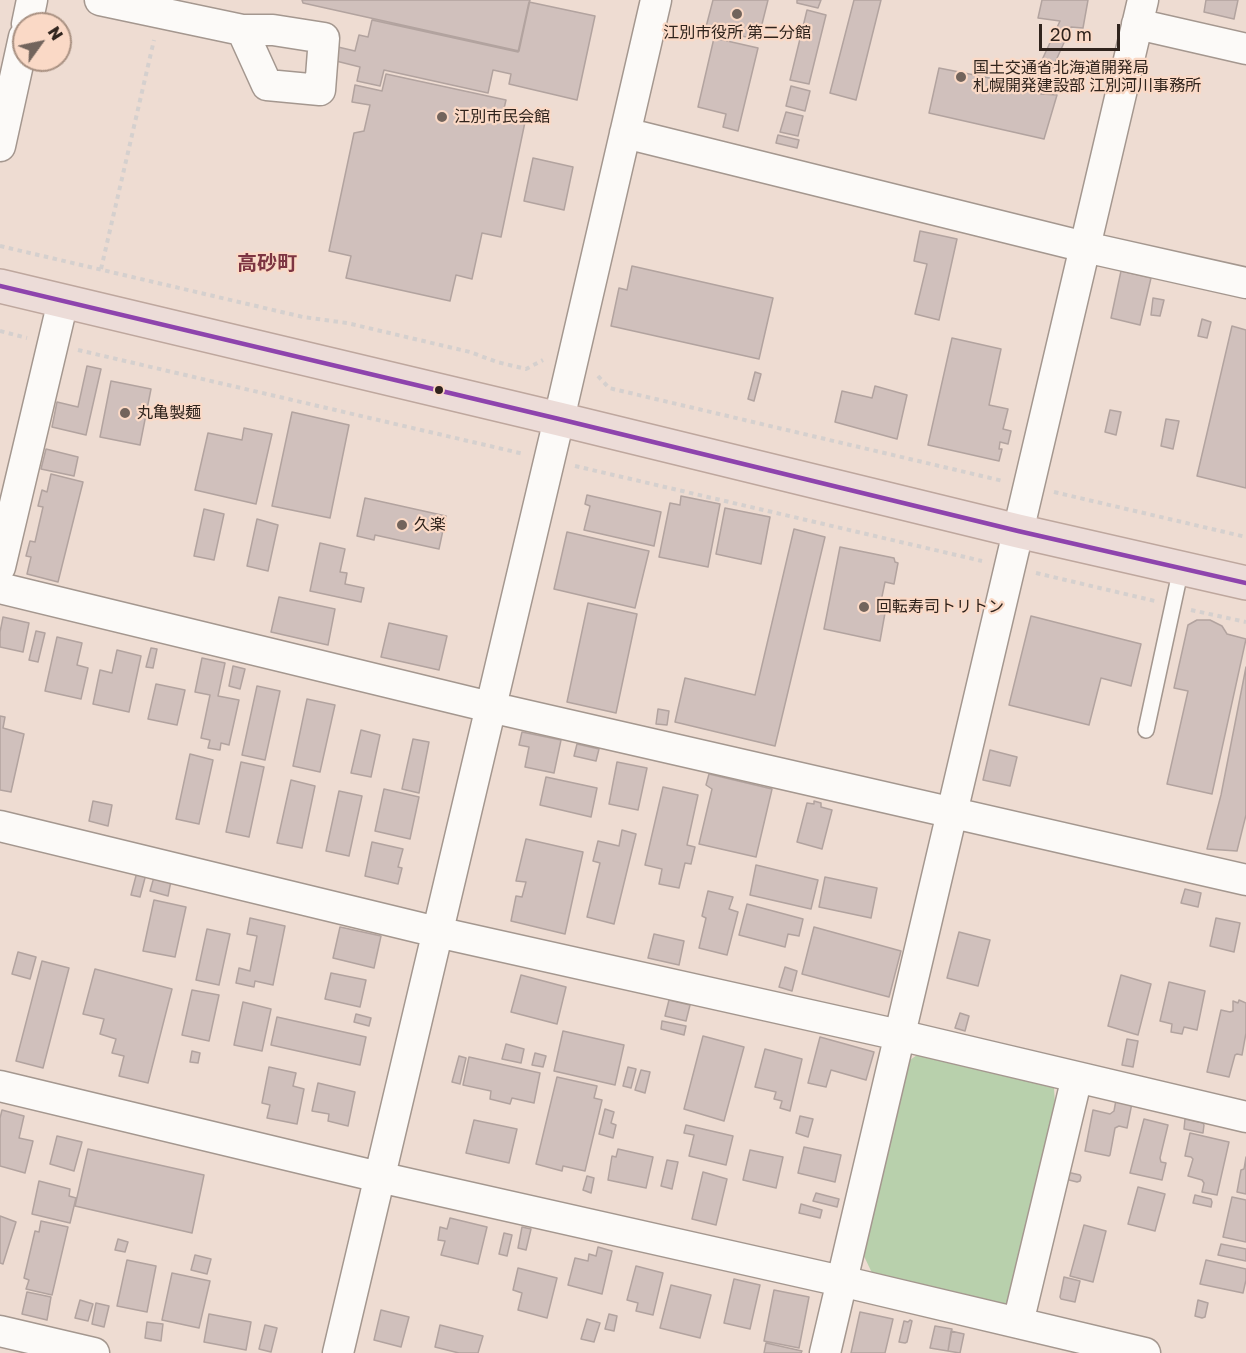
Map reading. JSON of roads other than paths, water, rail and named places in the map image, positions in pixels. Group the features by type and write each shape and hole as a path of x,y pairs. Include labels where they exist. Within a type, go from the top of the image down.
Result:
{"highway":[{"path":"0,286 559,418 1018,531 1246,583"}],"street":[{"path":"100,0 159,17 242,30"},
{"path":"338,1353 656,0"},
{"path":"825,1353 1140,12 1246,49"},
{"path":"0,146 16,72"},
{"path":"625,133 1085,247 1246,283"},
{"path":"0,567 63,301"},
{"path":"0,588 490,707 1246,880"},
{"path":"0,826 437,932 899,1035 1246,1117"},
{"path":"1018,1323 1077,1077"},
{"path":"0,1086 379,1177 842,1281 1145,1353"},
{"path":"0,1331 94,1353"}],"lane":[{"path":"1146,730 1181,568"}],"place":[{"name":"江別市役所 第二分館","path":"737,14"},
{"name":"国土交通省北海道開発局 札幌開発建設部 江別河川事務所","path":"961,77"},
{"name":"江別市民会館","path":"442,117"},
{"name":"丸亀製麺","path":"125,413"},
{"name":"久楽","path":"402,525"},
{"name":"回転寿司トリトン","path":"864,607"}],"district":[{"name":"高砂町","path":"267,264"}]}
